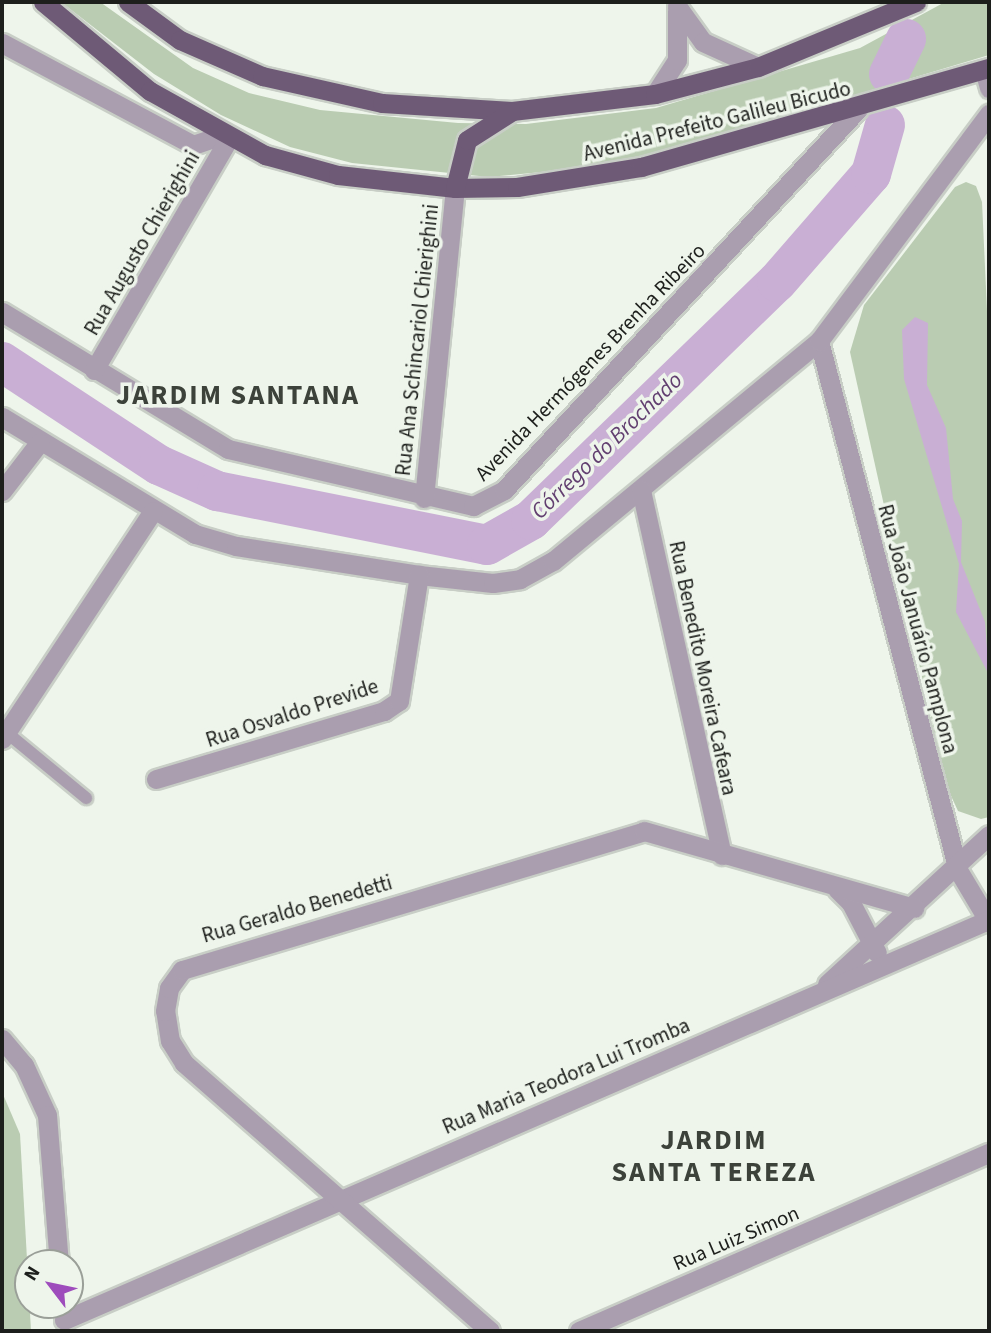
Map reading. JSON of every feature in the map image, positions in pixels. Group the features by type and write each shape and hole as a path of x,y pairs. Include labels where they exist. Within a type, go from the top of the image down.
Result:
{"main road":[{"name":"Avenida Prefeito Galileu Bicudo","path":"43,2 106,61 226,137 338,175 456,187 587,179 988,75"},
{"name":"Avenida Prefeito Galileu Bicudo","path":"128,2 180,40 262,76 382,103 512,111 655,94 758,67 916,2"},
{"path":"456,187 467,140 512,111"}],"street":[{"path":"676,4 703,42 758,67"},
{"path":"655,94 677,60 676,4"},
{"path":"2,43 192,145 226,137"},
{"name":"Avenida Hermógenes Brenha Ribeiro","path":"2,312 228,449 424,498 473,506 504,490 858,109"},
{"path":"2,416 39,443 153,511 236,546 419,575 493,583 520,579 553,561 819,341 989,114"},
{"name":"Rua Augusto Chierighini","path":"94,370 226,137"},
{"name":"Rua Ana Schincariol Chierighini","path":"424,498 456,187"},
{"name":"Rua João Januário Pamplona","path":"819,341 958,870 989,921"},
{"path":"2,491 39,443"},
{"name":"Rua Benedito Moreira Cafeara","path":"641,490 722,855"},
{"path":"3,733 153,511"},
{"name":"Rua Osvaldo Previde","path":"156,779 384,711 400,701 419,575"},
{"name":"Rua Geraldo Benedetti","path":"490,1331 184,1063 170,1041 165,1011 169,988 182,970 644,831 836,888 914,908"},
{"name":"Rua Maria Teodora Lui Tromba","path":"813,996 958,870 989,835"},
{"path":"836,888 861,920 868,948 896,961"},
{"name":"Rua Maria Teodora Lui Tromba","path":"84,1310 338,1198 989,921"},
{"path":"2,1039 24,1065 47,1115 58,1249"},
{"name":"Rua Luiz Simon","path":"579,1331 989,1153"}],"lane":[{"path":"3,733 86,798"}],"green space":[{"path":"61,2 100,2 193,68 249,93 320,110 458,123 526,124 656,108 860,48 945,2 989,2 989,55 625,164 489,177 352,163 290,147 221,115 154,74"},
{"path":"966,182 976,186 982,202 989,354 989,817 981,819 958,811 946,785 850,352 864,305 955,187"},
{"path":"2,1092 20,1134 26,1249 14,1249 14,1319 30,1319 31,1331 2,1331"}],"shaded area":[{"path":"915,317 928,323 927,385 946,428 953,499 962,521 961,562 985,622 989,675 956,612 959,564 904,379 902,330"}],"waterway":[{"name":"Córrego do Brochado","path":"889,74 906,39"},
{"name":"Córrego do Brochado","path":"2,362 159,465 217,491 487,545 531,520 777,282 871,174 885,125"}],"district":[{"name":"JARDIM SANTANA","path":"238,395"},
{"name":"JARDIM SANTA TEREZA","path":"714,1156"}]}
